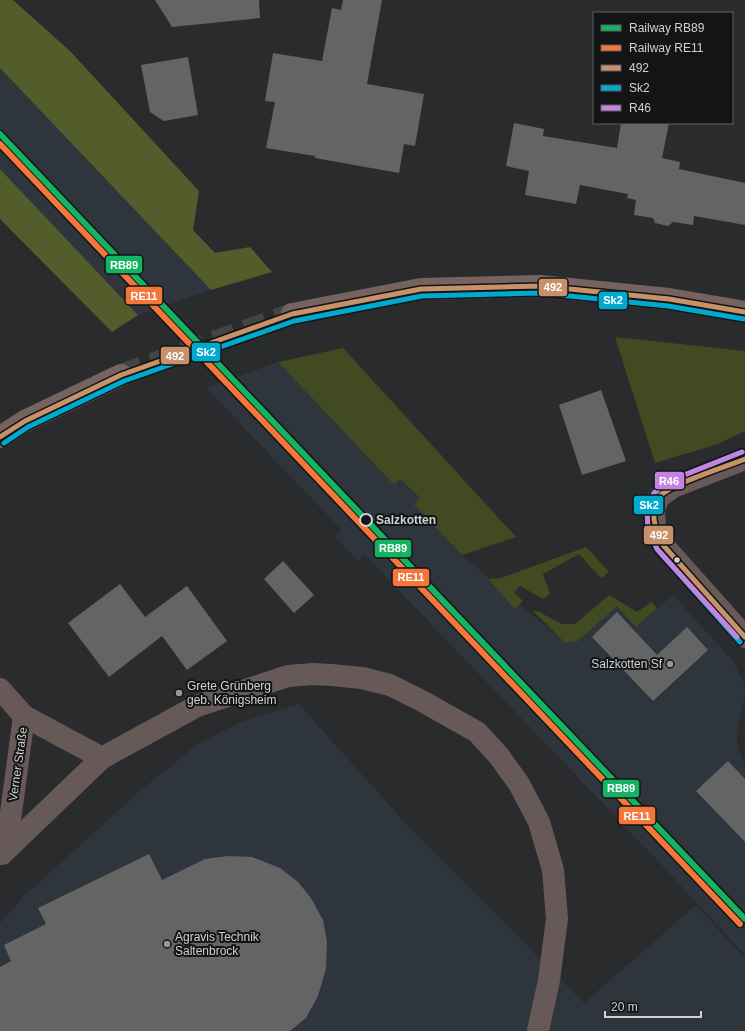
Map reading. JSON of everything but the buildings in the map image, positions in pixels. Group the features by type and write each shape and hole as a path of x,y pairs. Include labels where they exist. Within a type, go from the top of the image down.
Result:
{"main road":[{"path":"292,314 421,289 540,286 669,298 745,312"},
{"path":"0,437 25,421 121,375"}],"street":[{"path":"745,459 673,487 659,497 654,509 655,528 663,545 745,637"},
{"path":"3,853 102,758 197,706 288,676 313,674 362,678 390,685 477,732 499,756 519,784 539,822 554,870 557,919 549,980 538,1031"},
{"path":"0,690 24,716 102,758"},
{"name":"Verner Straße","path":"3,853 24,716"}],"shaded area":[{"path":"0,68 211,290 138,315 0,169"},
{"path":"278,362 394,485 400,479 420,499 414,505 462,555 565,643 578,641 617,606 636,627 673,595 733,661 744,683 745,694 737,741 740,754 745,765 745,955 657,860 365,555 358,561 335,536 341,529 206,388"},
{"path":"299,704 408,826 584,1003 696,905 745,958 745,1031 0,1031 0,923 25,895 141,790 198,744 241,722"}],"green space":[{"path":"0,0 13,0 70,51 199,191 193,230 215,253 250,247 272,272 211,290 0,68"},
{"path":"0,169 138,315 112,332 0,219"},
{"path":"615,337 745,351 745,431 718,444 655,463"},
{"path":"343,348 516,537 462,555 414,505 420,498 400,479 394,485 278,362"},
{"path":"586,547 609,572 601,578 579,554 543,574 550,594 543,599 520,586 514,592 523,601 515,609 488,579 501,578"},
{"path":"609,595 637,612 651,602 657,608 636,627 617,606 578,641 565,643 532,610 562,624 575,624"}],"tunnel":[{"path":"121,375 292,314"}],"rail line":[{"name":"RB89","path":"0,134 745,919"},
{"name":"RE11","path":"0,144 740,924"}],"transit line":[{"name":"492","path":"0,437 25,421 121,375 292,314 421,289 540,286 669,299 745,312"},
{"name":"Sk2","path":"4,443 28,427 124,381 294,321 422,296 540,293 668,306 744,319"},
{"name":"Sk2","path":"740,642 657,549 648,530 647,509 654,493 669,481 742,452"},
{"name":"R46","path":"737,637 657,549 648,530 647,509 654,493 669,481 742,452"},
{"name":"492","path":"745,459 673,487 658,498 654,510 654,522 663,545 745,637"}],"place":[{"name":"Salzkotten","path":"366,520"},
{"name":"Salzkotten Sf","path":"670,664"},
{"name":"Grete Grünberg geb. Königsheim","path":"179,693"},
{"name":"Agravis Technik Saltenbrock","path":"167,944"}]}
